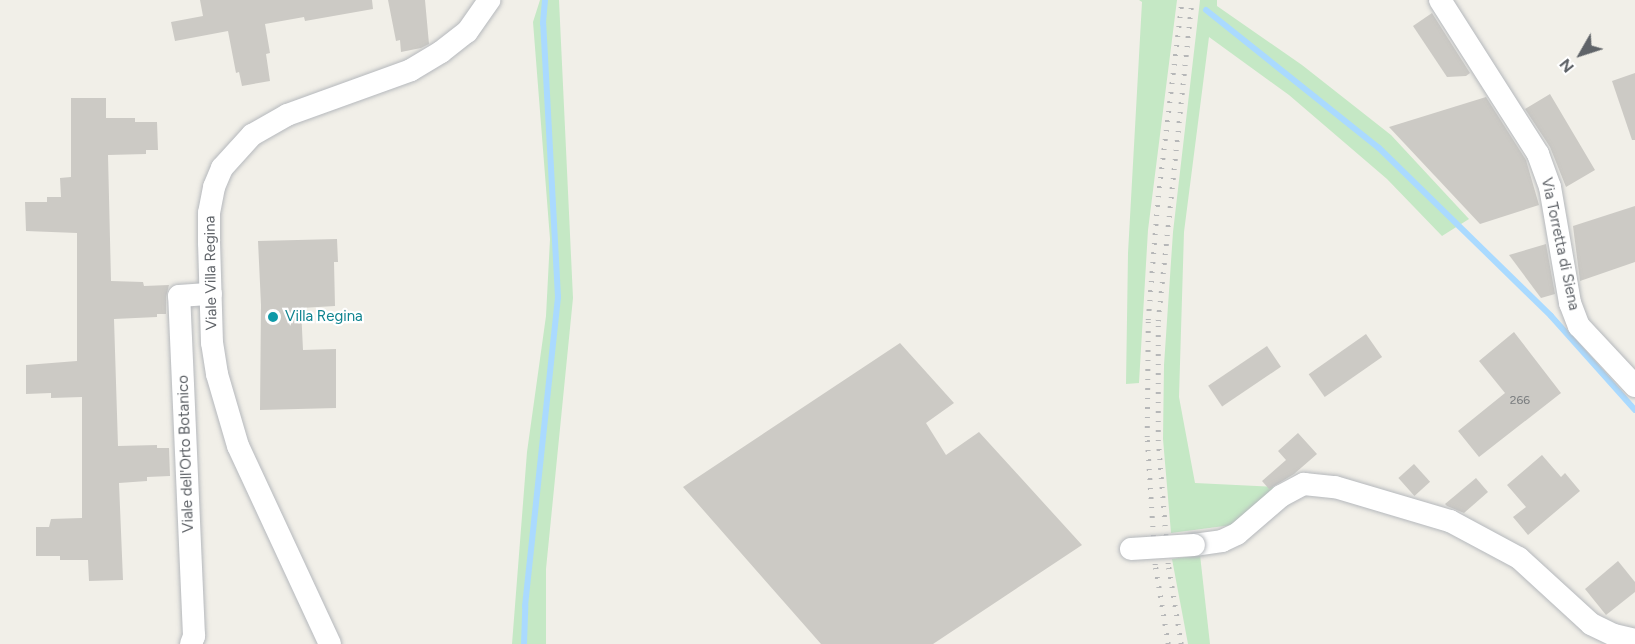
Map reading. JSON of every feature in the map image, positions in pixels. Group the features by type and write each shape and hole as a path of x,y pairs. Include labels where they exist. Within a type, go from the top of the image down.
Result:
{"street":[{"name":"Viale Villa Regina","path":"330,644 238,446 217,374 211,294 209,213 214,187 222,168 236,151 270,122 411,70 441,52 467,32 489,0"},
{"name":"Via Torretta di Siena","path":"1440,0 1539,154 1550,187 1570,303 1579,326 1635,386"},
{"name":"Viale dell'Orto Botanico","path":"191,644 194,636 179,296 211,294"},
{"path":"1131,549 1222,542 1237,534 1281,496 1304,484 1335,487 1450,521 1519,558 1592,624 1614,636 1635,640"}],"green space":[{"path":"540,0 559,0 573,298 546,569 546,644 512,644 527,452 546,316 550,239 533,22"},
{"path":"1139,0 1177,0 1148,230 1139,383 1126,384 1128,253 1142,2"},
{"path":"1200,0 1217,0 1217,6 1302,65 1391,135 1469,219 1442,236 1387,179 1289,95 1209,37 1184,232 1179,397 1195,483 1275,487 1232,525 1171,533 1163,439 1164,365 1173,232"},
{"path":"1200,555 1210,644 1188,644 1172,559"}],"building":[{"path":"200,0 372,0 373,9 305,21 304,17 265,24 270,53 266,54 270,81 242,86 239,72 236,73 228,31 175,41 171,22 203,16"},
{"path":"388,0 425,0 429,44 401,52 400,40 396,41"},
{"path":"1432,13 1470,73 1466,76 1447,77 1413,26"},
{"path":"1635,73 1635,140 1632,140 1612,81"},
{"path":"1550,94 1595,170 1566,187 1550,147 1525,109"},
{"path":"1486,97 1526,160 1539,205 1480,224 1389,127"},
{"path":"71,98 106,98 106,118 135,118 135,122 157,122 158,150 146,150 146,154 108,155 111,281 143,282 144,286 169,285 166,314 157,314 157,317 114,319 118,446 157,445 157,448 169,448 170,476 147,477 147,481 119,483 123,580 89,581 88,560 60,560 60,556 36,556 36,527 49,527 51,519 82,518 82,397 51,398 51,393 26,394 26,365 77,361 77,233 26,231 25,202 47,202 47,197 61,197 60,178 71,177"},
{"path":"1635,206 1635,262 1580,281 1573,226"},
{"name":"Villa Regina","path":"337,239 338,262 334,262 335,306 301,308 303,350 336,349 336,408 260,410 261,305 258,241"},
{"path":"1546,244 1555,294 1541,298 1509,255"},
{"path":"1514,332 1561,393 1479,457 1458,431 1505,393 1479,361"},
{"path":"1366,334 1382,357 1325,397 1309,374"},
{"path":"900,343 954,403 926,423 946,455 979,432 1082,545 933,644 821,644 683,487"},
{"path":"1267,346 1281,367 1222,406 1208,386"},
{"path":"1298,433 1317,454 1294,474 1269,489 1262,481 1286,460 1278,451"},
{"path":"1542,455 1561,477 1565,473 1580,491 1528,535 1513,517 1526,507 1507,485"},
{"path":"1414,464 1430,482 1414,496 1398,478"},
{"path":"1476,478 1488,492 1464,513 1445,504"},
{"path":"1618,561 1635,582 1635,592 1606,615 1585,589"}],"waterway":[{"path":"524,644 525,606 558,297 543,23 545,0"},
{"path":"1206,10 1379,148 1551,316 1635,410"}],"railway":[{"path":"1168,644 1155,565 1147,437 1148,320 1158,197 1182,0"},
{"path":"1181,644 1168,564 1158,441 1158,321 1192,0"}],"place":[{"name":"Villa Regina","path":"273,317"}]}
